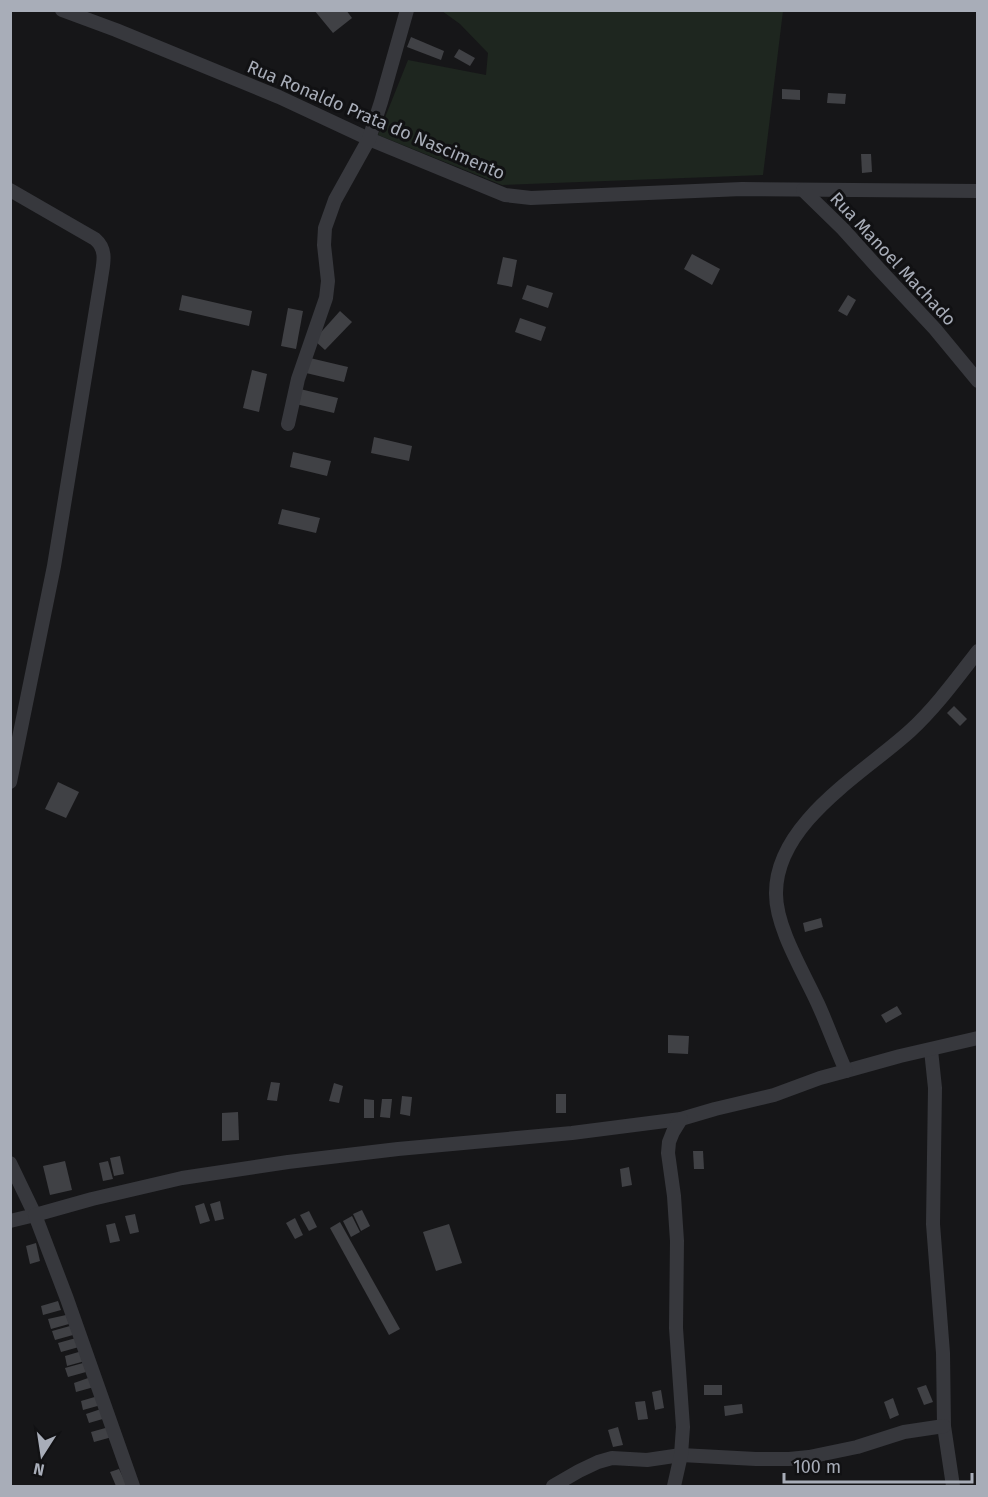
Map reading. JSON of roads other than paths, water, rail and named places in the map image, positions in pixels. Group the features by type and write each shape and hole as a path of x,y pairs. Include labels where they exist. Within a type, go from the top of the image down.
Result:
{"street":[{"name":"Rua Ronaldo Prata do Nascimento","path":"62,10 269,93 369,139 505,195 518,198 742,189 978,191"},
{"path":"288,424 298,380 326,298 328,287 324,244 325,228 335,200 369,139 406,10"},
{"path":"10,190 95,239 100,243 104,252 54,567 10,782"},
{"name":"Rua Manoel Machado","path":"803,190 843,229 935,328 978,381"},
{"path":"846,1071 818,1002 785,932 776,894 778,876 790,846 818,808 912,729 949,689 978,651"},
{"path":"10,1221 102,1196 182,1178 277,1163 681,1119 774,1095 820,1078 900,1056 978,1038"},
{"path":"931,1050 935,1088 933,1224 944,1353 944,1426 953,1486"},
{"path":"674,1486 681,1455 682,1395 676,1328 677,1241 668,1153 673,1131 681,1119"},
{"path":"10,1163 35,1215 67,1299 133,1486"},
{"path":"553,1486 579,1471 612,1458 647,1460 681,1455 789,1459 857,1447 904,1432 944,1426"}]}
